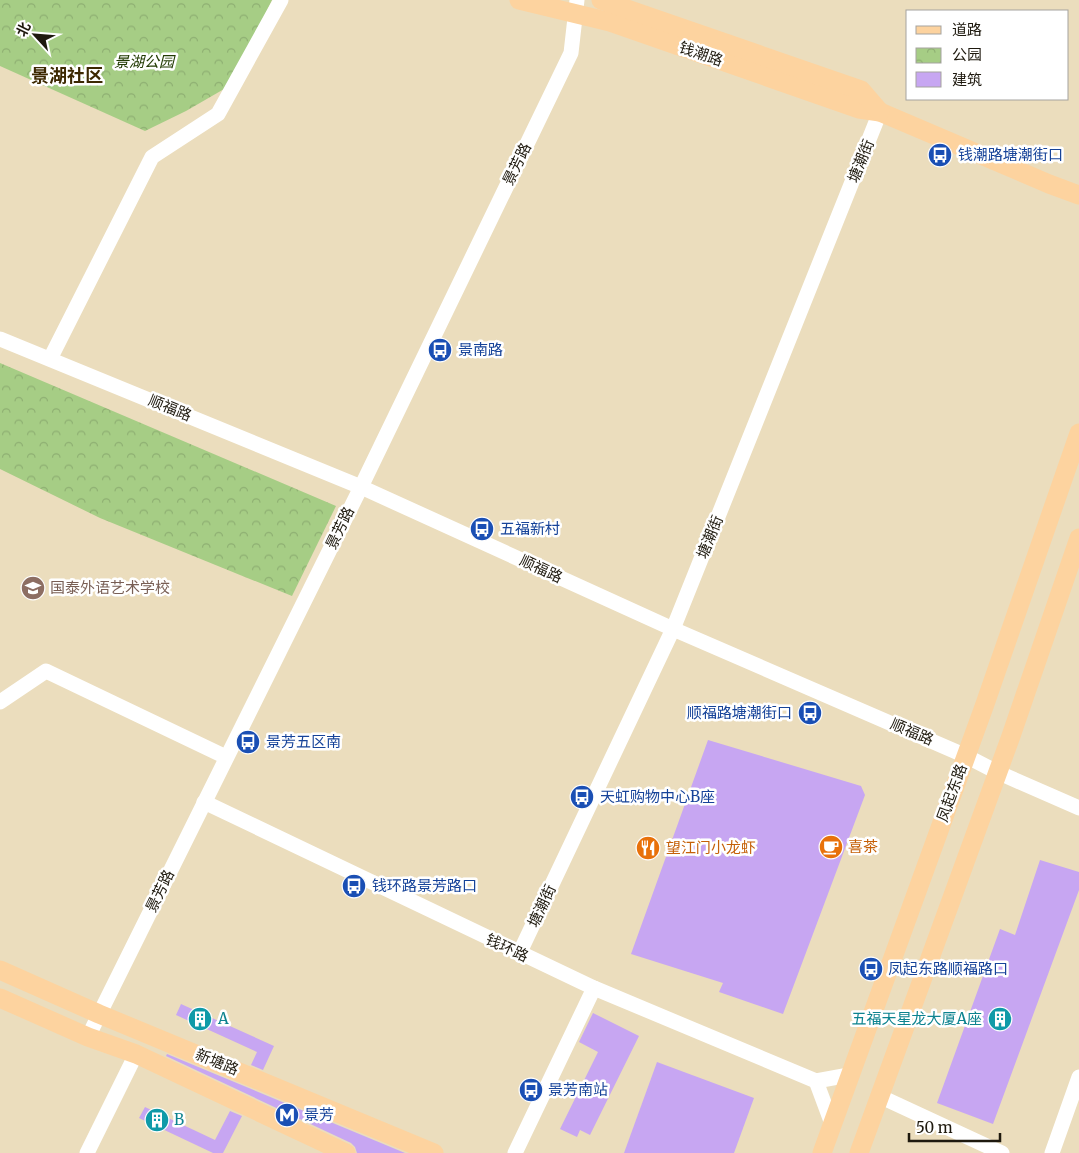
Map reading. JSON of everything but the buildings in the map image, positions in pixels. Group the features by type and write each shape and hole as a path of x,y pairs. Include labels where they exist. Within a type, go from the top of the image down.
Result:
{"main road":[{"name":"钱潮路","path":"519,0 576,7 610,22 859,109 880,112 1048,184 1079,195"},
{"name":"钱潮路","path":"601,0 861,90 880,112"},
{"name":"凤起东路","path":"822,1153 966,756 1079,433"},
{"path":"859,1153 997,772 1079,538"},
{"name":"新塘路","path":"0,970 99,1014 434,1153"},
{"name":"新塘路","path":"0,998 88,1037 136,1054 346,1153"}],"street":[{"path":"50,359 152,157 218,114 281,0"},
{"name":"景芳路","path":"88,1037 361,487 571,53 576,7"},
{"name":"塘潮街","path":"519,954 673,629 880,112"},
{"name":"顺福路","path":"0,339 361,487 673,629 966,756 997,772 1079,808"},
{"path":"0,702 46,671 226,757"},
{"name":"钱环路","path":"204,802 519,954 594,988 816,1081"},
{"path":"515,1153 594,988"},
{"path":"87,1153 136,1054"},
{"path":"832,1124 816,1081 849,1075"},
{"path":"1052,1153 1079,1076"},
{"path":"879,1096 1002,1153"}],"green space":[{"name":"景湖公园","path":"0,0 272,0 231,85 186,111 145,131 0,66"},
{"path":"0,363 336,506 292,596 100,518 0,469"}],"place":[{"name":"钱潮路塘潮街口","path":"940,155"},
{"name":"景南路","path":"440,350"},
{"name":"五福新村","path":"482,529"},
{"name":"国泰外语艺术学校","path":"33,588"},
{"name":"顺福路塘潮街口","path":"810,713"},
{"name":"景芳五区南","path":"248,742"},
{"name":"天虹购物中心B座","path":"582,797"},
{"name":"喜茶","path":"831,847"},
{"name":"望江门小龙虾","path":"648,848"},
{"name":"钱环路景芳路口","path":"354,886"},
{"name":"凤起东路顺福路口","path":"871,969"},
{"name":"A","path":"200,1019"},
{"name":"五福天星龙大厦A座","path":"1000,1019"},
{"name":"景芳南站","path":"531,1090"},
{"name":"景芳","path":"287,1115"},
{"name":"B","path":"157,1120"}],"district":[{"name":"景湖社区","path":"67,76"}]}
